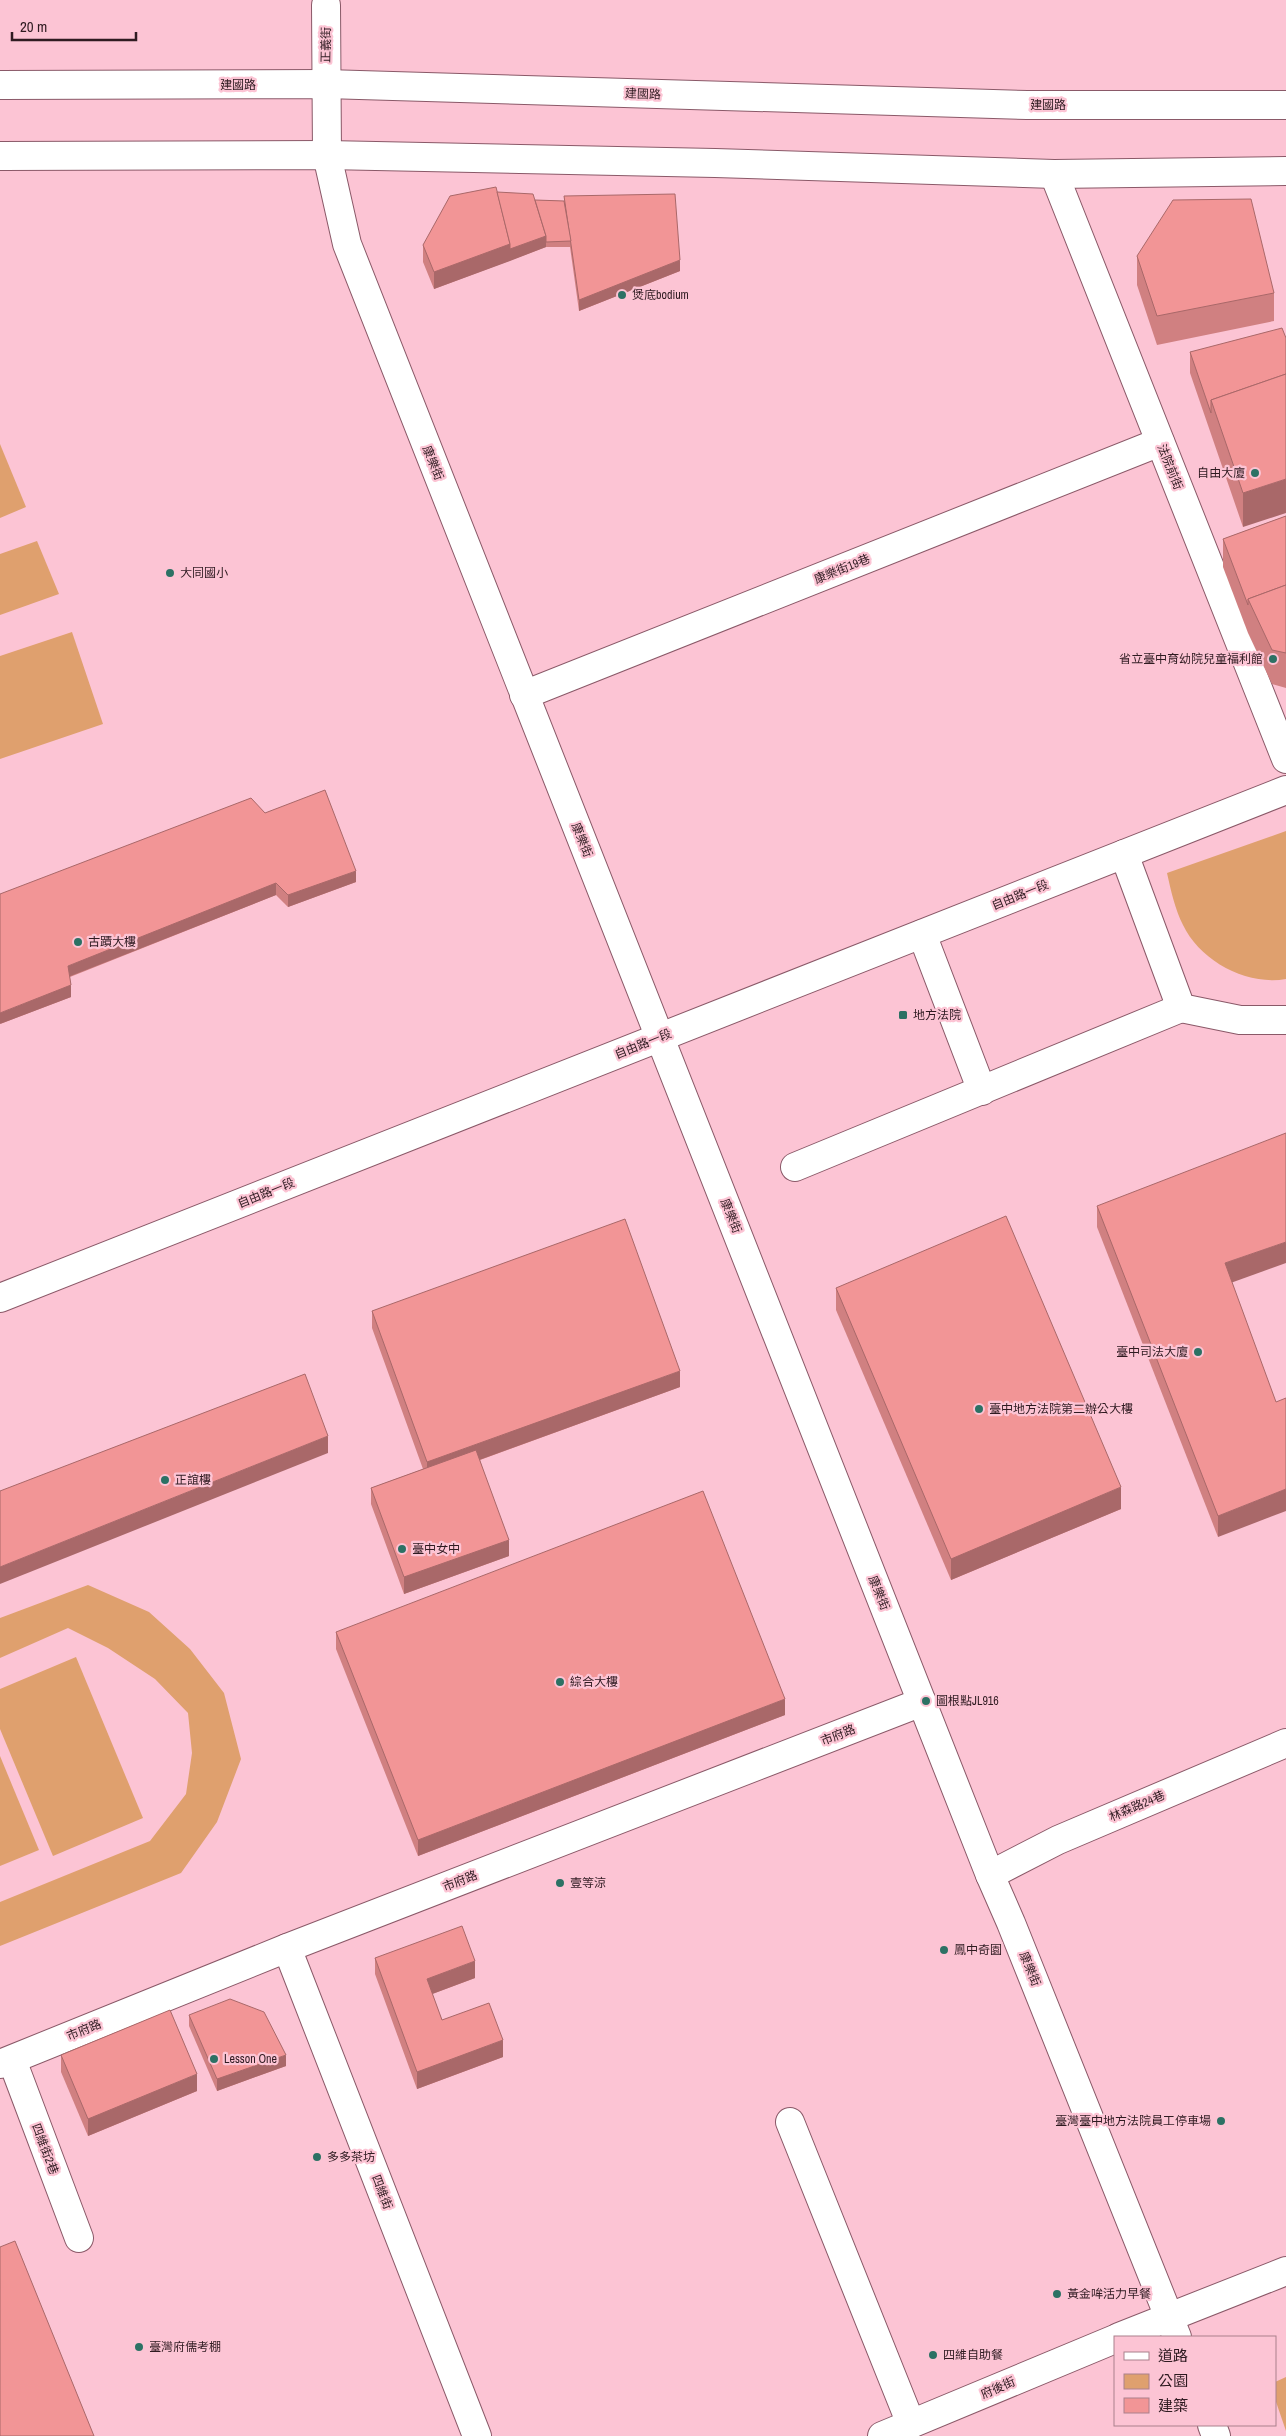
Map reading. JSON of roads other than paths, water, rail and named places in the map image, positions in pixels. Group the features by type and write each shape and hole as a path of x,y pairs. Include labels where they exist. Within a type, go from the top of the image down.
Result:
{"street":[{"name":"正義街","path":"326,5 326,84"},
{"name":"建國路","path":"0,85 326,84 1028,105 1286,105"},
{"name":"康樂街","path":"326,84 327,155 347,244 990,1875 1173,2327"},
{"path":"0,156 327,155 715,163 1054,174 1286,170"},
{"name":"法院前街","path":"1054,174 1286,759"},
{"name":"康樂街19巷","path":"524,695 1160,442"},
{"name":"自由路一段","path":"0,1298 1286,790"},
{"path":"1124,854 1181,1008"},
{"path":"922,934 982,1091"},
{"path":"795,1167 1181,1008 1240,1020 1286,1020"},
{"name":"市府路","path":"6,2062 287,1948 922,1702"},
{"name":"林森路24巷","path":"990,1875 1058,1840 1286,1744"},
{"name":"四維街","path":"287,1948 477,2436"},
{"name":"四維街2巷","path":"6,2062 79,2238"},
{"path":"790,2122 911,2424"},
{"path":"1124,2336 1173,2327 1286,2271"},
{"name":"府後街","path":"882,2436 1114,2339"}],"place":[{"name":"煲底bodium","path":"622,295"},
{"name":"自由大廈","path":"1255,473"},
{"name":"大同國小","path":"170,573"},
{"name":"省立臺中育幼院兒童福利館","path":"1273,659"},
{"name":"古蹟大樓","path":"78,942"},
{"name":"地方法院","path":"903,1015"},
{"name":"臺中司法大廈","path":"1198,1352"},
{"name":"臺中地方法院第二辦公大樓","path":"979,1409"},
{"name":"正誼樓","path":"165,1480"},
{"name":"臺中女中","path":"402,1549"},
{"name":"綜合大樓","path":"560,1682"},
{"name":"圖根點JL916","path":"926,1701"},
{"name":"壹等涼","path":"560,1883"},
{"name":"鳳中奇園","path":"944,1950"},
{"name":"Lesson One","path":"214,2059"},
{"name":"臺灣臺中地方法院員工停車場","path":"1221,2121"},
{"name":"多多茶坊","path":"317,2157"},
{"name":"黃金哞活力早餐","path":"1057,2294"},
{"name":"臺灣府儒考棚","path":"139,2347"},
{"name":"四維自助餐","path":"933,2355"}]}
